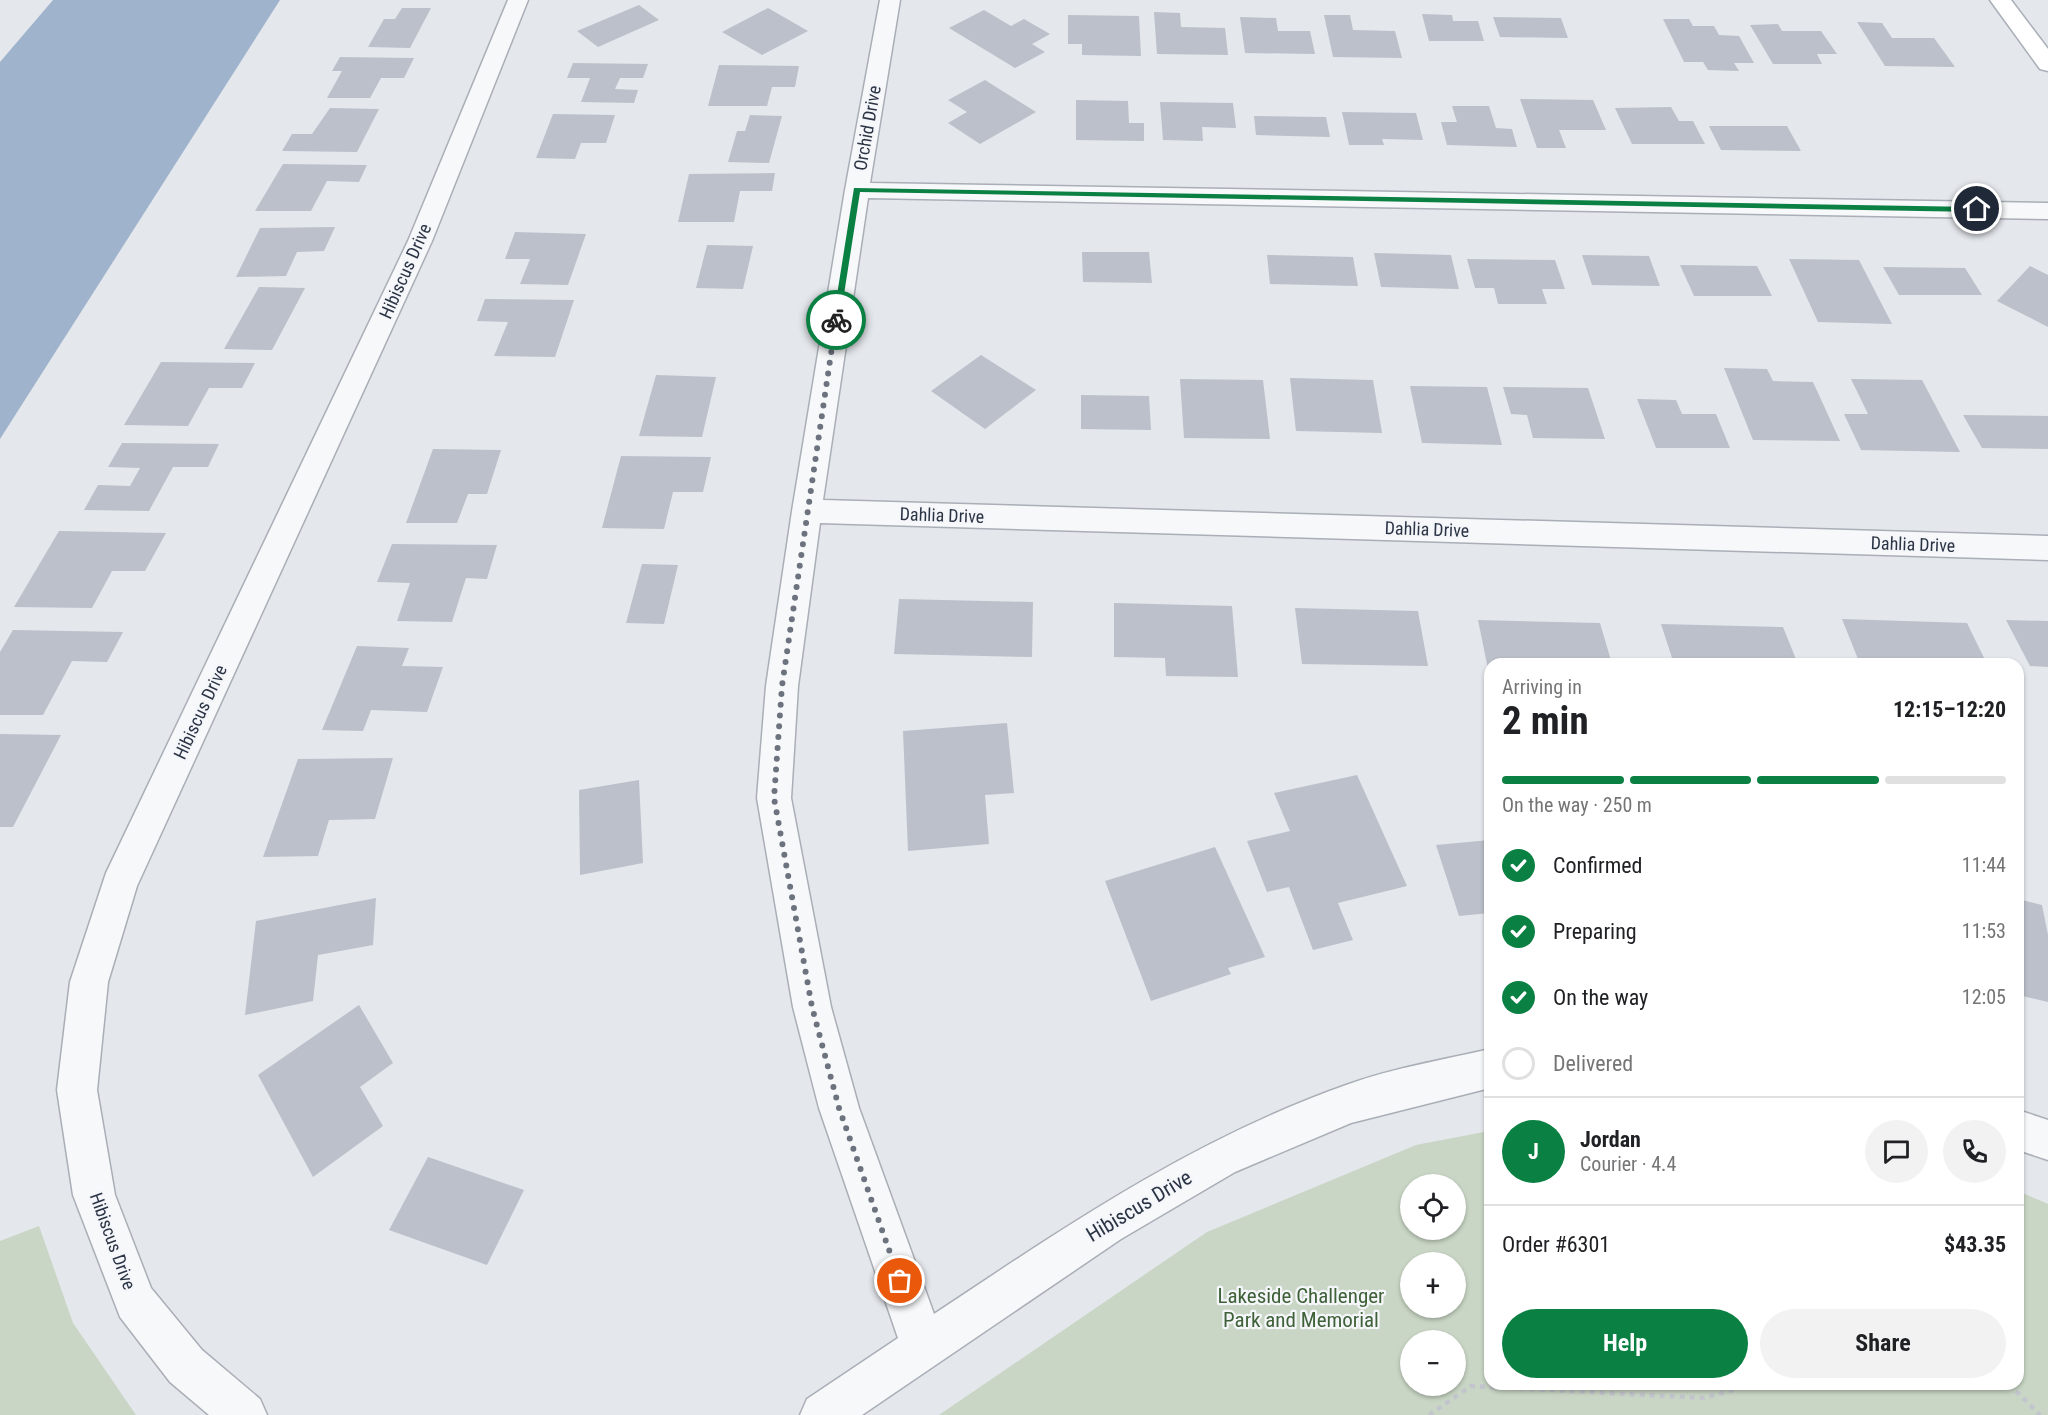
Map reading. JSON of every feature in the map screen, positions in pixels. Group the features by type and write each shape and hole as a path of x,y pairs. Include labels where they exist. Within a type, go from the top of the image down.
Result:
{"street":[{"name":"Hibiscus Drive","path":"244,1415 186,1366 135,1302 94,1195 77,1090 89,982 119,885 420,241 518,0"},
{"name":"Orchid Drive","path":"890,0 857,190 807,511 782,686 774,798 812,1007 839,1108 922,1346"},
{"path":"2000,0 2048,64"},
{"path":"857,190 2048,211"},
{"name":"Dahlia Drive","path":"807,511 2048,548"},
{"name":"Hibiscus Drive","path":"823,1415 922,1346 1106,1224 1221,1158 1350,1103 1484,1070"},
{"path":"2024,1132 2048,1140"}],"path":[{"path":"1429,1415 1471,1386 1484,1387"},
{"path":"1549,1390 1704,1398 1733,1390"},
{"path":"2015,1390 2040,1415"}],"green space":[{"name":"Lakeside Challenger Park and Memorial","path":"1484,1132 1484,1390 2024,1390 2024,1194 2048,1204 2048,1415 939,1415 1207,1232 1416,1145"},
{"path":"39,1226 73,1323 136,1415 0,1415 0,1241"}],"water":[{"path":"53,0 280,0 0,439 0,62"}],"building":[{"path":"639,5 659,20 598,47 577,31"},
{"path":"402,8 431,8 410,48 368,47 384,19 395,19"},
{"path":"768,8 808,31 762,55 722,32"},
{"path":"984,10 1011,26 1024,19 1050,34 1032,44 1045,52 1015,68 949,28"},
{"path":"1154,12 1180,13 1181,27 1225,28 1228,55 1157,54"},
{"path":"1422,14 1452,15 1453,21 1478,21 1484,41 1429,41"},
{"path":"1068,15 1139,16 1141,56 1082,55 1082,44 1068,44"},
{"path":"1324,15 1350,15 1353,30 1395,31 1402,58 1333,57"},
{"path":"1240,17 1276,18 1278,31 1310,31 1315,54 1245,53"},
{"path":"1493,17 1561,18 1568,38 1500,37"},
{"path":"1663,19 1689,19 1693,26 1714,26 1719,35 1739,36 1754,63 1734,63 1739,71 1708,70 1703,62 1684,62"},
{"path":"1857,22 1882,23 1892,38 1934,38 1955,67 1885,66"},
{"path":"1778,24 1782,31 1821,31 1837,54 1817,54 1822,64 1773,64 1750,25"},
{"path":"340,57 414,58 404,78 381,78 370,98 327,98 342,71 332,71"},
{"path":"573,63 648,64 643,78 620,78 615,89 638,90 634,103 581,102 590,78 567,78"},
{"path":"719,65 799,66 795,87 772,87 767,106 708,106"},
{"path":"985,80 1036,112 980,144 948,123 967,112 948,100"},
{"path":"1520,99 1593,100 1606,130 1559,130 1566,148 1537,148"},
{"path":"1076,100 1128,101 1129,123 1144,123 1144,141 1076,140"},
{"path":"1160,102 1233,103 1236,128 1202,127 1203,141 1163,140"},
{"path":"1452,106 1489,106 1496,128 1512,129 1517,147 1447,145 1441,122 1457,122"},
{"path":"1671,107 1679,121 1693,121 1705,144 1632,144 1615,108"},
{"path":"330,108 379,109 357,152 282,151 292,134 312,134"},
{"path":"1342,112 1416,113 1423,140 1382,139 1384,145 1349,145"},
{"path":"553,114 615,115 606,143 581,143 575,159 536,158"},
{"path":"750,115 782,116 769,163 728,162 737,131 745,131"},
{"path":"1254,116 1326,117 1330,137 1256,135"},
{"path":"1709,126 1787,126 1801,151 1721,150"},
{"path":"283,164 367,165 359,182 327,181 311,211 255,211"},
{"path":"775,173 772,191 740,191 734,222 678,222 689,174"},
{"path":"335,227 324,251 297,252 286,276 236,277 260,228"},
{"path":"515,232 586,234 568,285 520,284 530,259 505,259"},
{"path":"707,245 753,246 743,289 696,288"},
{"path":"1082,252 1149,252 1152,283 1083,282"},
{"path":"1374,253 1451,255 1459,289 1381,287"},
{"path":"1267,255 1353,257 1358,286 1270,284"},
{"path":"1582,255 1649,256 1660,286 1592,285"},
{"path":"1467,259 1555,260 1565,289 1542,289 1547,304 1498,304 1494,288 1475,288"},
{"path":"1789,259 1859,260 1892,324 1818,322"},
{"path":"1680,265 1757,266 1772,296 1694,296"},
{"path":"2030,266 2048,275 2048,327 1997,301"},
{"path":"1883,267 1965,268 1982,295 1899,295"},
{"path":"259,287 305,288 272,350 224,349"},
{"path":"485,299 574,300 555,357 494,356 508,322 477,321"},
{"path":"981,355 1036,390 985,429 931,391"},
{"path":"161,362 255,363 242,388 209,388 188,426 124,425"},
{"path":"1724,368 1767,369 1773,381 1813,382 1840,441 1753,440"},
{"path":"656,375 716,377 702,437 639,436"},
{"path":"1290,378 1373,380 1382,433 1296,431"},
{"path":"1180,379 1263,380 1270,439 1184,438"},
{"path":"1851,379 1922,380 1960,452 1861,450 1844,414 1868,414"},
{"path":"1410,386 1487,387 1502,445 1422,443"},
{"path":"1503,387 1588,388 1605,439 1533,438 1527,415 1511,414"},
{"path":"1081,395 1149,396 1151,430 1081,429"},
{"path":"1637,399 1676,400 1682,414 1716,414 1730,448 1656,448"},
{"path":"1963,415 2048,416 2048,449 1982,448"},
{"path":"122,443 219,444 208,467 173,467 149,511 84,510 98,485 130,486 140,468 108,467"},
{"path":"433,449 501,450 487,494 468,494 457,523 406,523"},
{"path":"621,456 711,457 703,492 673,492 664,529 602,528"},
{"path":"59,531 166,533 145,571 112,571 92,608 14,607"},
{"path":"392,544 497,545 487,579 466,578 452,622 397,621 410,583 377,582"},
{"path":"642,564 678,565 664,624 626,623"},
{"path":"899,599 1033,602 1032,657 894,654"},
{"path":"1114,603 1232,606 1238,677 1166,676 1165,658 1114,657"},
{"path":"1295,608 1418,611 1428,666 1302,664"},
{"path":"1842,619 1967,623 1984,658 1858,658"},
{"path":"1478,620 1600,623 1610,658 1486,658"},
{"path":"2006,620 2048,621 2048,667 2030,666"},
{"path":"1661,624 1783,627 1796,658 1672,658"},
{"path":"13,630 123,632 107,662 72,661 43,715 0,715 0,652"},
{"path":"357,646 409,648 402,666 443,667 427,712 371,710 363,731 322,730"},
{"path":"1007,723 1014,793 985,795 989,844 908,851 903,731"},
{"path":"0,734 61,735 13,827 0,827"},
{"path":"393,758 375,819 329,820 318,856 263,857 298,759"},
{"path":"1357,775 1407,886 1338,903 1353,940 1313,950 1289,887 1267,892 1247,841 1290,831 1274,793"},
{"path":"639,780 643,863 580,875 579,790"},
{"path":"1484,841 1484,914 1459,916 1436,845"},
{"path":"1215,847 1265,957 1228,968 1231,974 1151,1001 1105,881"},
{"path":"376,898 373,945 318,955 313,1001 245,1015 256,921"},
{"path":"2024,900 2042,905 2048,935 2048,1002 2024,996"},
{"path":"359,1005 393,1063 360,1087 383,1126 313,1177 258,1075"},
{"path":"428,1157 524,1190 487,1265 389,1230"}],"way so far":[{"path":"836,320 782,686 774,798 812,1007 839,1108 900,1281"}],"route":[{"path":"836,320 857,190 1977,209"}]}
